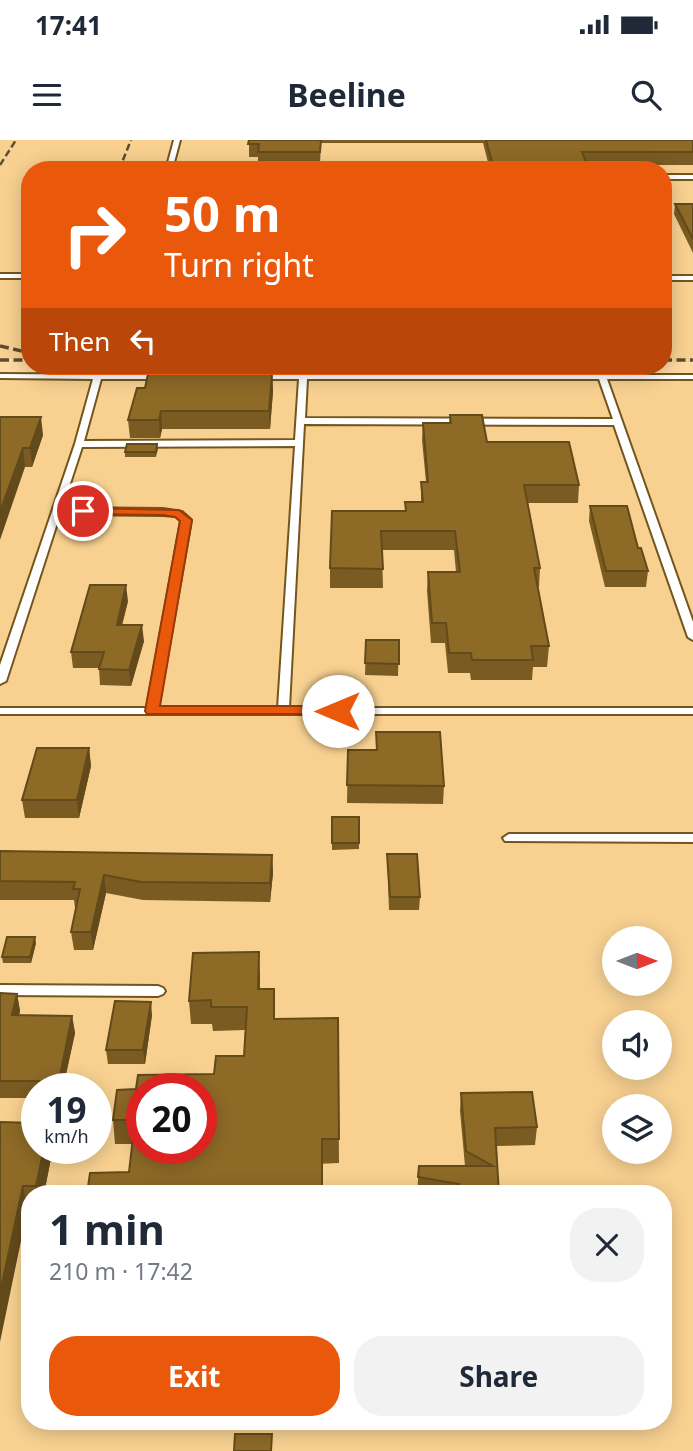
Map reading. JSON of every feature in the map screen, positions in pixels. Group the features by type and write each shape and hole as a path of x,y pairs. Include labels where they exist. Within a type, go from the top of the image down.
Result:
{"lane":[{"path":"171,161 177,140"},
{"path":"672,177 693,177"},
{"path":"0,276 21,276"},
{"path":"672,278 693,278"},
{"path":"0,376 178,377"},
{"path":"0,681 79,444 98,377"},
{"path":"247,377 693,377"},
{"path":"283,711 303,377"},
{"path":"602,377 693,637"},
{"path":"301,421 619,422"},
{"path":"79,444 300,443"},
{"path":"56,511 179,513 186,520 152,711"},
{"path":"0,711 693,711"},
{"path":"509,838 693,838"},
{"path":"0,990 158,991"}],"shaded area":[{"path":"0,140 693,140 693,362 672,362 672,161 21,161 21,359 0,359"},
{"path":"0,372 21,372 21,375 693,373 693,1451 0,1451"}],"building":[{"path":"249,140 321,140 320,152 258,152 259,144 248,144"},
{"path":"486,140 693,140 693,152 582,152 586,161 492,161"},
{"path":"675,204 693,204 693,239"},
{"path":"148,375 272,375 269,411 161,411 159,420 128,420 137,388 145,388"},
{"path":"450,415 482,415 487,442 569,442 579,485 524,485 540,568 534,568 549,646 531,646 533,660 472,660 471,653 449,653 446,623 432,623 428,572 460,572 455,531 381,531 383,569 330,568 332,511 406,511 405,502 423,502 421,482 428,482 423,423 451,423"},
{"path":"0,417 41,417 30,448 23,448 0,512"},
{"path":"127,444 157,444 156,452 125,452"},
{"path":"590,506 627,506 638,548 641,548 648,571 606,571"},
{"path":"90,585 126,585 117,625 142,625 129,670 99,669 104,652 71,652"},
{"path":"366,640 399,640 399,664 365,663"},
{"path":"376,732 440,732 444,786 347,785 348,750 377,750"},
{"path":"37,748 89,748 77,800 22,800"},
{"path":"332,817 359,817 359,843 332,843"},
{"path":"0,851 272,855 270,883 141,882 104,875 91,932 71,932 80,889 73,889 75,882 0,881"},
{"path":"387,854 417,854 420,897 390,897"},
{"path":"7,937 35,937 30,957 2,957"},
{"path":"259,952 258,989 274,989 274,1019 338,1018 339,1139 322,1139 322,1185 88,1185 90,1173 129,1172 130,1164 217,1164 216,1056 244,1056 247,1007 211,1007 211,1000 189,1001 193,953"},
{"path":"0,993 17,994 12,1015 72,1016 61,1073 21,1073 21,1081 0,1081"},
{"path":"115,1001 151,1002 143,1050 106,1050"},
{"path":"117,1090 126,1090 126,1120 113,1120"},
{"path":"532,1092 537,1127 495,1128 498,1185 459,1185 418,1177 419,1166 493,1166 466,1151 461,1093"},
{"path":"0,1122 21,1123 21,1164 41,1164 36,1185 21,1185 0,1293"},
{"path":"235,1434 272,1434 271,1451 234,1451"}],"railway":[{"path":"0,165 16,140"},
{"path":"123,161 131,140"},
{"path":"0,346 21,351"},
{"path":"0,360 21,360"},
{"path":"672,360 693,360"}],"route":[{"path":"83,511 179,513 186,520 152,711 338,711"}]}
